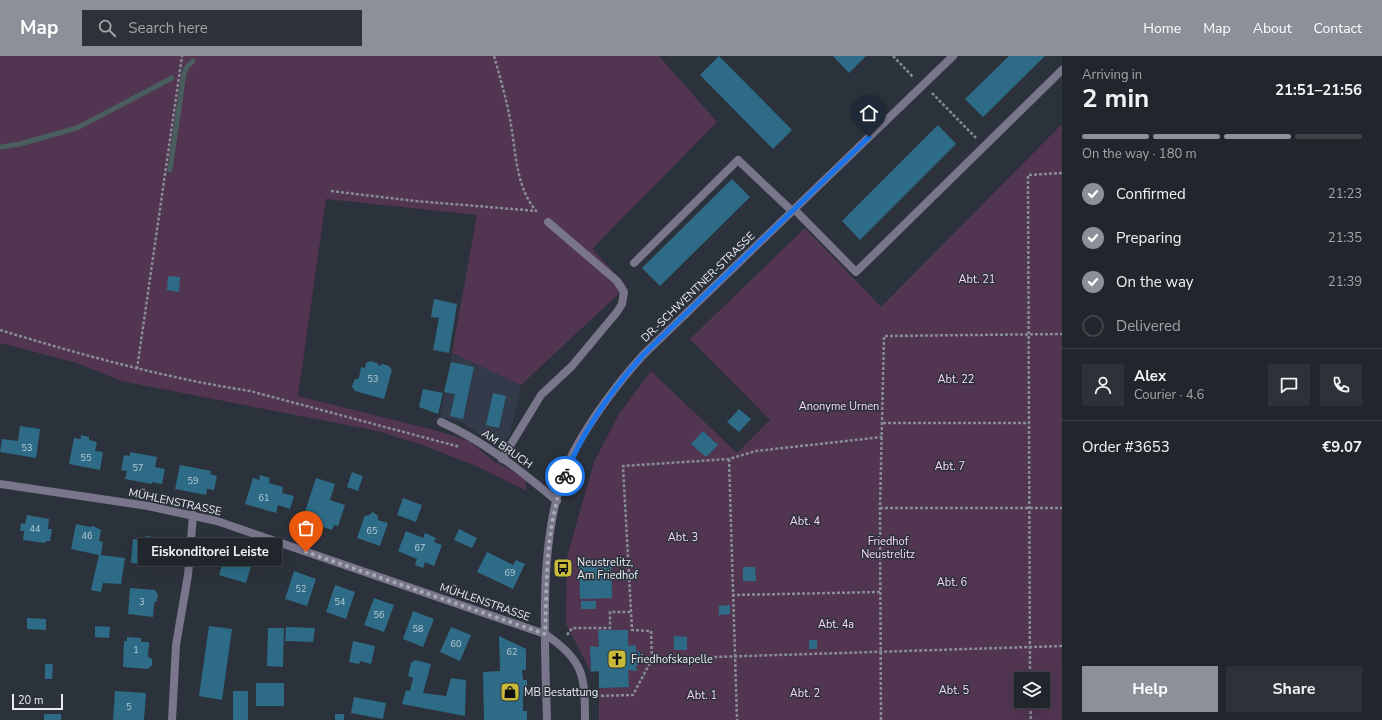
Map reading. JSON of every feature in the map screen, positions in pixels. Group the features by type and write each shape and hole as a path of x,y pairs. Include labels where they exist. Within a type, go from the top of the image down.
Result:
{"street":[{"name":"DR.-SCHWENTNER-STRASSE","path":"547,720 545,634 546,564 557,501 574,452 624,376 643,355 952,56"},
{"path":"634,263 738,160 793,210 856,272 1062,70"},
{"path":"502,459 541,395 572,366 608,324 622,304 624,292 616,281 548,222"},
{"name":"AM BRUCH","path":"441,422 462,431 557,501"},
{"name":"MÜHLENSTRASSE","path":"0,484 148,506 217,521 545,634"},
{"path":"172,720 176,645 188,575 193,515"},
{"path":"545,634 560,644 575,661 582,673 585,697 585,720"}],"path":[{"path":"137,369 182,56"},
{"path":"494,56 509,112 520,180 524,193 536,211 548,222"},
{"path":"893,56 984,146"},
{"path":"1030,672 1028,175 1062,174"},
{"path":"331,191 415,201 536,211"},
{"path":"0,330 42,344 99,357 116,364 250,391 464,448"},
{"path":"881,720 880,508 884,336 1062,334"},
{"path":"882,423 1029,423"},
{"path":"585,697 633,695 652,659 651,631 632,630 623,466 729,459 756,451 882,437"},
{"path":"729,459 737,720"},
{"path":"880,508 1062,508"},
{"path":"732,596 880,592"},
{"path":"560,644 572,628 610,629 610,612 631,612"},
{"path":"652,659 1062,646"},
{"path":"1030,708 1031,720"}],"shaded area":[{"path":"452,353 521,385 510,435 503,442 493,445 464,423 440,417"}],"green space":[{"path":"0,56 659,56 717,122 592,249 627,286 521,385 452,353 477,215 326,199 298,396 438,431 469,441 495,462 511,470 525,480 527,491 474,465 422,445 378,431 121,381 77,363 0,343"},
{"name":"Friedhof Neustrelitz","path":"1062,124 1062,720 599,720 599,671 591,672 566,624 567,557 594,462 619,414 651,371 737,453 770,420 690,339 805,228 881,307"}],"building":[{"path":"719,56 792,130 773,149 700,75"},
{"path":"833,56 866,56 849,73"},
{"path":"1009,56 1045,56 983,117 965,99"},
{"path":"938,125 956,144 860,240 842,221"},
{"path":"732,179 750,197 660,286 642,268"},
{"path":"168,276 180,277 179,292 167,290"},
{"path":"434,299 457,304 449,353 433,350 439,318 431,317"},
{"path":"370,361 377,363 379,366 383,364 389,366 392,370 384,399 355,391 352,387 354,380 359,378 361,367 365,368 366,363"},
{"path":"451,362 474,367 463,419 450,416 455,394 444,392"},
{"path":"423,389 443,393 438,414 419,407"},
{"path":"493,393 506,396 499,428 486,425"},
{"path":"739,409 751,419 739,432 727,422"},
{"path":"20,426 40,429 36,458 0,452 2,439 18,441"},
{"path":"703,431 718,445 706,457 691,444"},
{"path":"81,435 89,437 89,440 97,442 95,451 103,452 100,470 69,464 74,438 81,439"},
{"path":"130,452 157,457 155,467 165,469 162,484 152,482 152,484 125,479 127,471 121,470 124,455 130,456"},
{"path":"180,465 211,471 210,474 217,476 214,490 207,489 206,495 175,489"},
{"path":"352,472 363,476 358,491 347,487"},
{"path":"260,475 270,478 269,483 283,487 282,493 294,496 290,509 278,505 276,513 245,504 253,478 259,480"},
{"path":"316,478 335,484 330,500 345,505 338,526 334,525 332,530 308,522 308,520 303,518"},
{"path":"403,498 422,505 416,522 397,515"},
{"path":"373,512 378,516 378,520 388,523 380,546 357,538 365,515 367,516"},
{"path":"27,515 49,519 48,529 52,529 50,541 46,541 45,543 23,540 24,531 20,531 21,523 25,524"},
{"path":"76,524 90,527 93,526 101,530 99,541 103,542 101,555 125,558 121,584 103,583 101,592 91,590 99,555 71,549"},
{"path":"459,529 477,538 472,548 454,540"},
{"path":"406,531 423,538 425,533 436,538 434,542 442,545 434,566 425,562 423,568 415,565 417,559 398,551"},
{"path":"146,536 155,537 154,540 159,541 157,565 131,563 133,539 145,540"},
{"path":"232,549 238,551 239,556 253,560 246,583 219,575 226,552 229,553"},
{"path":"487,552 513,565 516,560 525,564 513,589 477,572"},
{"path":"611,559 612,598 580,599 579,560"},
{"path":"743,567 755,567 756,581 743,581"},
{"path":"294,571 316,579 307,606 285,599"},
{"path":"335,585 355,592 346,619 326,612"},
{"path":"130,588 155,590 158,595 157,601 154,603 153,617 128,614"},
{"path":"374,598 394,605 384,632 364,625"},
{"path":"581,601 596,601 596,609 581,609"},
{"path":"730,605 730,614 719,615 719,606"},
{"path":"413,611 434,619 423,647 403,639"},
{"path":"27,618 46,619 46,630 27,629"},
{"path":"95,626 110,627 109,638 95,637"},
{"path":"209,626 232,629 222,700 199,696"},
{"path":"286,627 315,628 313,642 285,641"},
{"path":"451,627 471,635 460,661 440,652"},
{"path":"268,628 284,628 283,667 267,666"},
{"name":"Friedhofskapelle","path":"598,630 628,630 628,646 636,645 636,651 641,653 643,658 641,663 636,666 637,671 628,670 629,687 599,688 599,671 591,672 590,646 599,647"},
{"path":"499,636 526,649 526,670 522,670 523,680 527,680 527,692 523,692 523,711 527,711 527,720 484,720 483,672 500,671"},
{"path":"674,636 687,637 687,650 674,650"},
{"path":"127,637 141,638 141,642 149,642 148,657 152,659 152,665 148,669 123,667 124,641 127,641"},
{"path":"809,640 817,640 817,649 809,649"},
{"path":"353,641 375,646 371,664 360,661 359,664 349,662"},
{"path":"415,660 431,664 423,693 446,696 451,678 466,680 465,716 402,704 406,690 410,691 413,678 408,676 411,663"},
{"path":"45,664 53,664 52,679 45,679"},
{"path":"256,683 284,683 284,706 256,706"},
{"path":"115,691 146,693 144,720 113,720"},
{"path":"233,691 248,691 248,720 233,720"},
{"path":"354,697 386,703 383,719 351,713"},
{"path":"44,714 61,714 61,720 44,720"},
{"path":"335,714 344,714 344,720 335,720"}],"waterway":[{"path":"170,170 184,73 186,68 193,61"},
{"path":"0,147 20,144 77,128 172,78"}],"way so far":[{"path":"306,552 545,634 546,564 557,501 565,476"}],"place":[{"name":"Eiskonditorei Leiste","path":"306,552"},
{"name":"Neustrelitz, Am Friedhof","path":"563,568"},
{"name":"Friedhofskapelle","path":"617,659"},
{"name":"MB Bestattung","path":"510,692"}],"route":[{"path":"565,476 574,452 624,376 643,355 869,137"}],"park label":[{"name":"Abt. 21","path":"977,279"},
{"name":"Abt. 22","path":"956,379"},
{"name":"Anonyme Urnen","path":"839,406"},
{"name":"Abt. 7","path":"950,466"},
{"name":"Abt. 4","path":"805,521"},
{"name":"Abt. 3","path":"683,537"},
{"name":"Abt. 6","path":"952,582"},
{"name":"Abt. 4a","path":"836,624"},
{"name":"Abt. 5","path":"954,690"},
{"name":"Abt. 2","path":"805,693"},
{"name":"Abt. 1","path":"702,695"}]}
